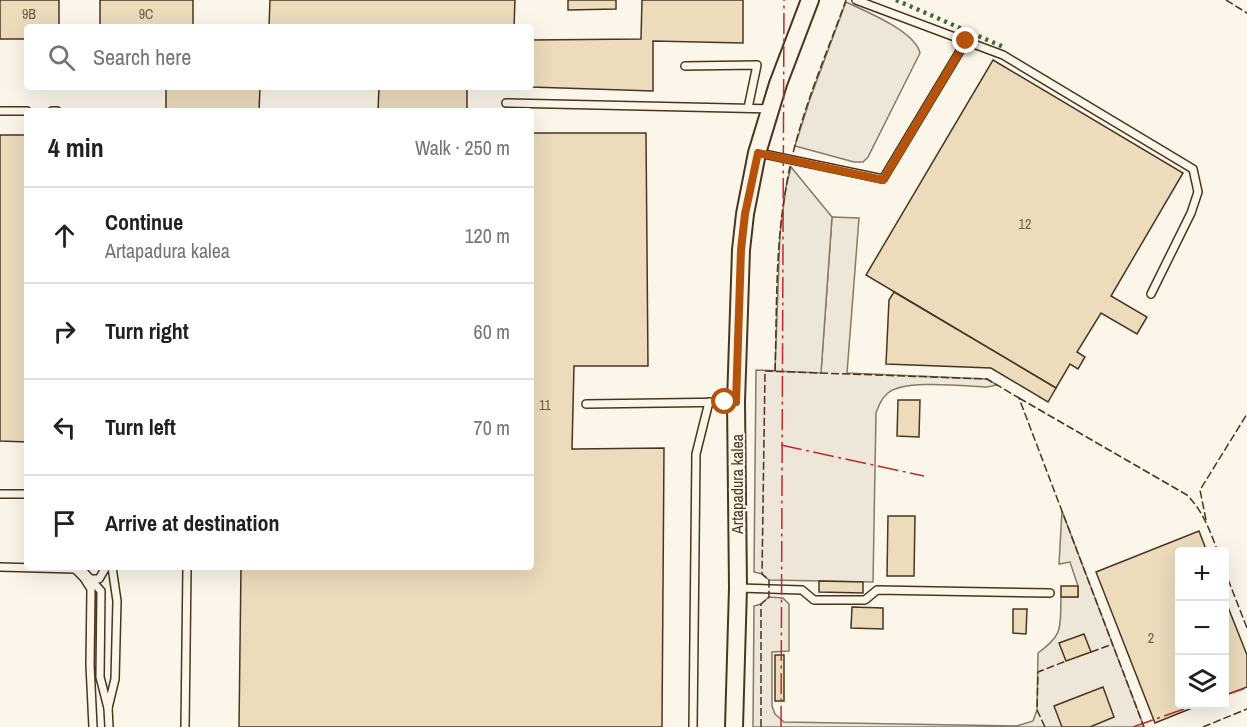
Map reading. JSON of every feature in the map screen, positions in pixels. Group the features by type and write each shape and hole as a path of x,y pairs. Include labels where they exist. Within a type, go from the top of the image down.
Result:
{"street":[{"name":"Artapadura kalea","path":"734,727 738,588 736,402 741,250 745,214 770,109 810,0"}],"lane":[{"path":"856,0 1003,55 1193,169 1198,192 1191,213 1151,294"},
{"path":"758,153 883,180 966,41"},
{"path":"685,66 757,65 748,108"},
{"path":"506,103 770,109"},
{"path":"0,111 24,111"},
{"path":"693,727 696,454 709,402"},
{"path":"586,404 736,402"},
{"path":"0,494 24,494"},
{"path":"0,567 24,568"},
{"path":"78,570 84,572 91,589 90,665 93,727"},
{"path":"87,579 89,570"},
{"path":"87,579 99,579 104,570"},
{"path":"108,708 115,679 117,601 112,570"},
{"path":"185,727 187,570"},
{"path":"87,579 101,591 100,677 108,708 109,727"},
{"path":"738,588 802,590 814,600 865,600 877,590 1050,593"}],"shaded area":[{"path":"846,2 899,30 909,37 920,53 868,157 863,162 854,162 795,146"},
{"path":"791,167 832,217 821,373 775,371 780,234"},
{"path":"832,217 859,218 847,373 987,379 997,385 987,387 935,384 907,386 888,393 882,400 876,413 873,582 769,580 762,574 754,572 756,370 821,372"},
{"path":"1062,511 1144,727 753,727 754,606 761,604 769,597 783,598 789,604 789,651 772,652 772,706 775,714 784,722 1017,726 1033,721 1037,710 1038,653 1052,641 1059,630 1061,597 1078,597 1078,586 1070,562 1059,564"}],"building":[{"path":"0,0 59,0 59,24 24,24 24,39 0,39"},
{"path":"100,0 193,0 193,24 100,24"},
{"path":"270,0 515,0 514,24 269,24"},
{"path":"568,0 616,0 616,9 568,10"},
{"path":"642,0 743,0 743,43 653,41 653,91 534,87 534,40 641,39"},
{"path":"993,60 1183,173 1111,296 1147,317 1137,334 1101,313 1077,352 1085,357 1078,369 1070,364 1056,388 866,275"},
{"path":"166,90 260,90 259,108 166,108"},
{"path":"379,90 467,90 467,108 378,108"},
{"path":"534,133 646,133 648,366 574,366 572,449 664,448 662,727 239,727 241,570 534,570"},
{"path":"0,135 24,135 24,442 0,441"},
{"path":"894,292 1056,388 1048,402 991,368 886,364 889,300"},
{"path":"898,400 920,400 919,437 897,436"},
{"path":"888,516 915,516 914,576 887,576"},
{"path":"1199,531 1205,547 1175,547 1175,709 1190,709 1155,723 1096,572"},
{"path":"819,581 863,582 863,593 819,592"},
{"path":"1061,586 1078,586 1078,597 1061,597"},
{"path":"852,607 883,608 883,629 851,628"},
{"path":"1013,609 1027,609 1026,634 1013,633"},
{"path":"1229,610 1247,655 1247,687 1229,694"},
{"path":"1084,634 1091,652 1066,661 1059,643"},
{"path":"775,655 784,655 784,701 775,701"},
{"path":"1103,687 1114,717 1090,727 1062,727 1054,706"}],"hedge":[{"path":"896,0 1006,48"}],"fence":[{"path":"775,371 777,279 782,211 796,140 846,0"},
{"path":"1226,0 1247,13"},
{"path":"761,727 761,604 769,597 769,580 762,574 765,371 987,379 1019,398 1144,727"},
{"path":"1019,398 1187,495 1202,515 1216,547"},
{"path":"1206,520 1200,490 1247,414"},
{"path":"1229,582 1247,628"},
{"path":"1091,652 1113,644"},
{"path":"1045,727 1037,710 1038,672 1066,661"},
{"path":"1203,727 1247,709"}],"power":[{"path":"781,727 784,0"},
{"path":"781,445 924,476"},
{"path":"1229,693 1247,688"},
{"path":"1133,727 1184,709"}],"route":[{"path":"725,402 736,402 741,250 745,214 758,153 883,180 966,41"}]}
